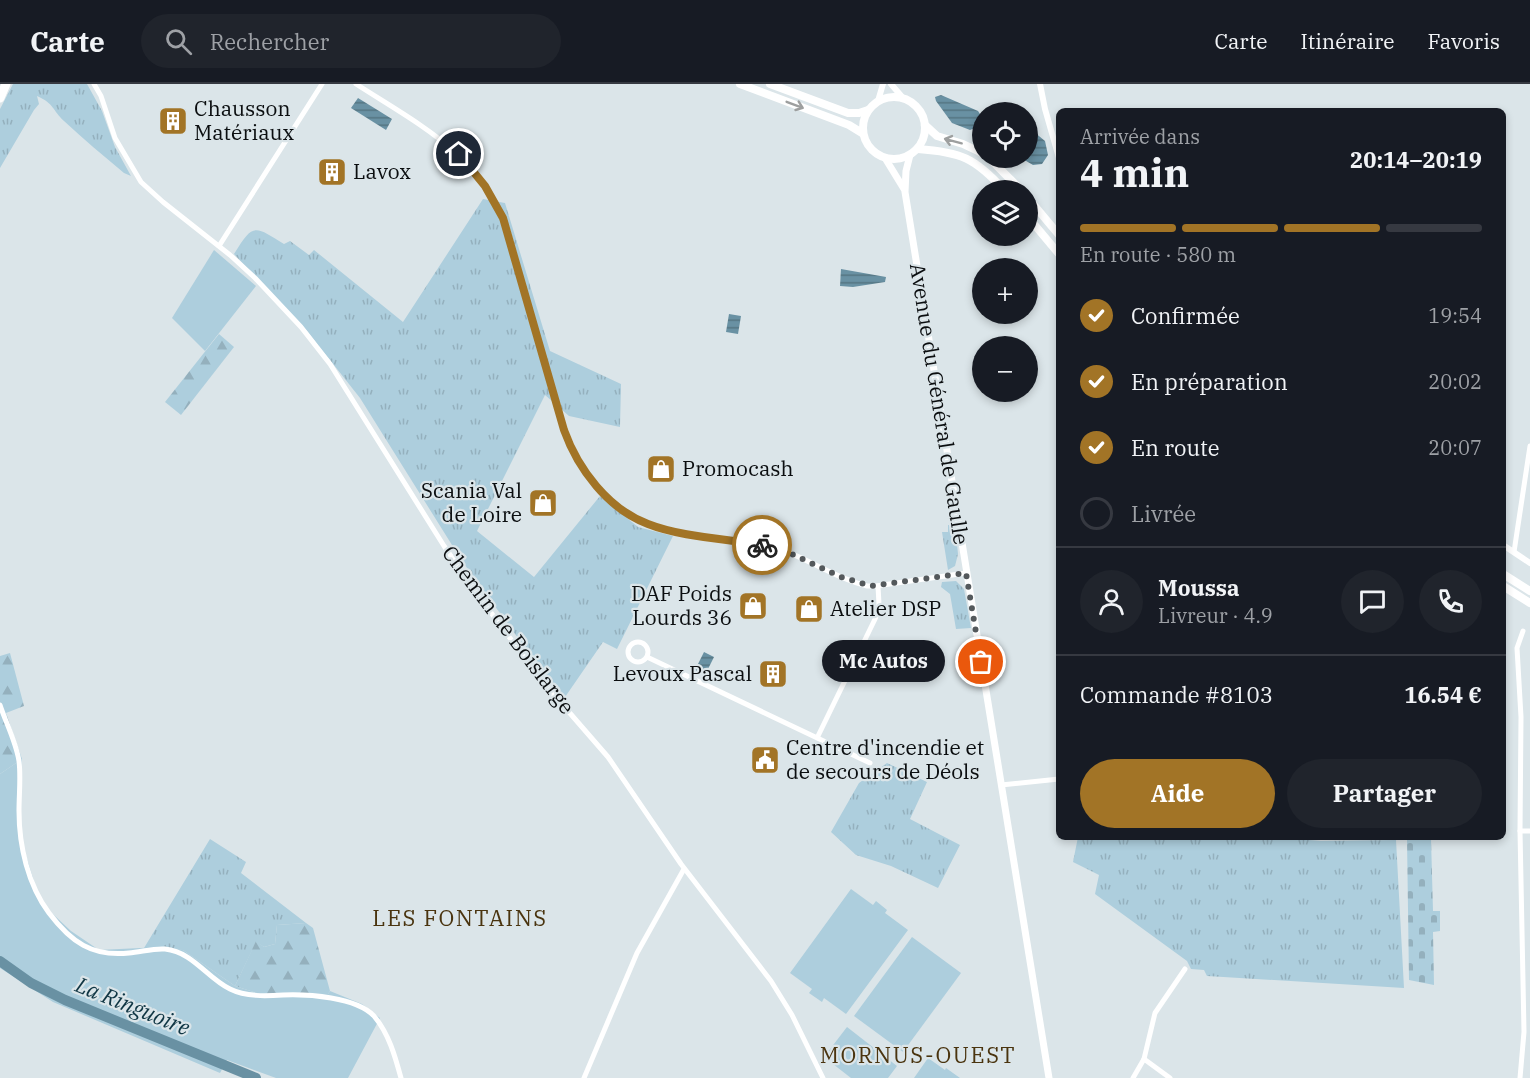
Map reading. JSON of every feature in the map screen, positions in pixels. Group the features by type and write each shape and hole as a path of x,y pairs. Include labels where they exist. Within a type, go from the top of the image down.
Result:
{"highway":[{"path":"0,98 6,84"},
{"path":"740,84 852,126 862,133"},
{"path":"770,84 848,113 868,110"},
{"path":"926,125 937,136 972,148"},
{"path":"918,148 952,152 970,159 994,180"},
{"path":"999,168 1011,180"},
{"path":"1038,210 1056,231"},
{"path":"1038,230 1056,251"},
{"path":"1506,576 1530,591"},
{"path":"1506,588 1530,603"}],"main road":[{"path":"895,96 916,105 926,125 925,134 918,148 910,155 894,159 885,158 870,148 862,133 868,110 878,101 895,96"},
{"name":"Avenue du Général de Gaulle","path":"910,155 906,171 905,192 1049,1078"},
{"name":"Avenue du Général de Gaulle","path":"885,158 905,192"}],"street":[{"name":"Chemin de Boislarge","path":"94,84 115,138 141,182 219,246 265,288 321,352 353,398 454,561 542,681 608,758 684,869 782,998 796,1021 823,1078"},
{"path":"219,246 322,84"},
{"path":"356,84 447,144 474,170 494,199 507,228 566,434 582,466 606,496 624,512 646,524 665,529 774,547 861,584 878,586 966,573"},
{"path":"878,101 883,84"},
{"path":"891,84 903,98"},
{"path":"1040,84 1056,148"},
{"path":"1514,552 1530,446"},
{"path":"1506,546 1530,563"},
{"path":"818,736 877,615 878,586"},
{"path":"1520,1078 1524,1032 1520,831 1521,717 1517,648 1523,631"},
{"path":"636,642 643,643 648,648 647,657 642,662 632,660 628,651 630,645 636,642"},
{"path":"647,657 818,736 870,763"},
{"path":"0,705 18,757 19,813 25,861 36,893 48,912 70,936 87,948 107,954 166,949 185,954 230,990 245,994 318,996 357,1006 372,1014 388,1037 401,1078"},
{"path":"1001,785 1056,779"},
{"path":"1520,831 1530,831"},
{"path":"584,1078 637,954 684,869"},
{"path":"1522,926 1530,926"},
{"path":"1133,1078 1144,1059 1155,1013 1185,969"},
{"path":"1144,1059 1170,1078"}],"green space":[{"path":"13,84 87,84 102,111 115,147 131,176 124,173 64,121 50,105 37,96 39,104 0,168 0,109"},
{"path":"483,199 505,203 550,351 621,384 620,427 569,416 545,395 477,531 534,577 600,496 638,527 673,536 617,649 603,642 563,700 462,561 360,398 307,331 234,254 250,232 255,230 266,233 284,244 290,241 309,255 314,250 403,322"},
{"path":"214,250 256,286 205,351 172,318"},
{"path":"219,334 234,347 181,415 165,402"},
{"path":"948,525 955,525 958,554 955,566 948,570 942,532 948,532"},
{"path":"956,581 964,589 971,628 956,629 950,594 941,587 942,582"},
{"path":"10,653 24,706 6,713 22,759 0,774 0,656"},
{"path":"22,759 20,837 41,903 71,931 99,950 161,947 183,950 235,986 260,994 328,994 330,991 362,1004 380,1018 348,1078 276,1078 227,1060 220,1073 53,1002 0,968 0,774"},
{"path":"887,763 927,782 910,819 960,845 938,888 891,866 856,855 831,832 859,783"},
{"path":"210,839 246,862 241,873 306,923 277,925 275,944 264,947 256,942 235,986 183,950 144,948"},
{"path":"1077,840 1396,840 1404,988 1207,976 1204,970 1191,969 1187,961 1095,894 1099,875 1073,862"},
{"path":"1407,840 1431,840 1433,911 1440,911 1440,931 1433,932 1434,985 1409,980"},
{"path":"851,889 873,905 876,901 887,910 885,913 908,930 846,1014 824,998 822,1002 809,993 812,989 790,973"},
{"path":"306,923 313,928 330,991 328,994 260,994 235,986 256,941 264,947 275,944 277,925"},
{"path":"912,937 961,973 903,1052 854,1016"},
{"path":"847,1027 897,1066 888,1078 851,1078 824,1057"},
{"path":"928,1058 945,1070 946,1068 960,1078 914,1078"}],"shaded area":[{"path":"941,95 972,108 972,129 952,123 935,97"},
{"path":"358,98 392,119 386,130 351,108"},
{"path":"1038,135 1045,141 1048,155 1042,164 1038,164"},
{"path":"841,269 886,277 885,282 853,287 840,286"},
{"path":"729,314 741,316 738,334 726,332"},
{"path":"704,652 714,657 705,675 695,670"}],"waterway":[{"name":"La Ringuoire","path":"0,961 31,983 65,1000 256,1078"}],"way so far":[{"path":"762,545 783,550 841,577 871,586 966,573 981,662"}],"place":[{"name":"Chausson Matériaux","path":"173,121"},
{"name":"Lavox","path":"332,172"},
{"name":"Promocash","path":"661,469"},
{"name":"Scania Val de Loire","path":"543,503"},
{"name":"DAF Poids Lourds 36","path":"753,606"},
{"name":"Atelier DSP","path":"809,609"},
{"name":"Mc Autos","path":"981,662"},
{"name":"Levoux Pascal","path":"773,674"},
{"name":"Centre d'incendie et de secours de Déols","path":"765,760"}],"district":[{"name":"LES FONTAINS","path":"460,918"},
{"name":"MORNUS-OUEST","path":"918,1055"}],"route":[{"path":"459,154 474,170 494,199 503,218 564,430 576,456 594,482 624,512 646,524 762,545"}]}
